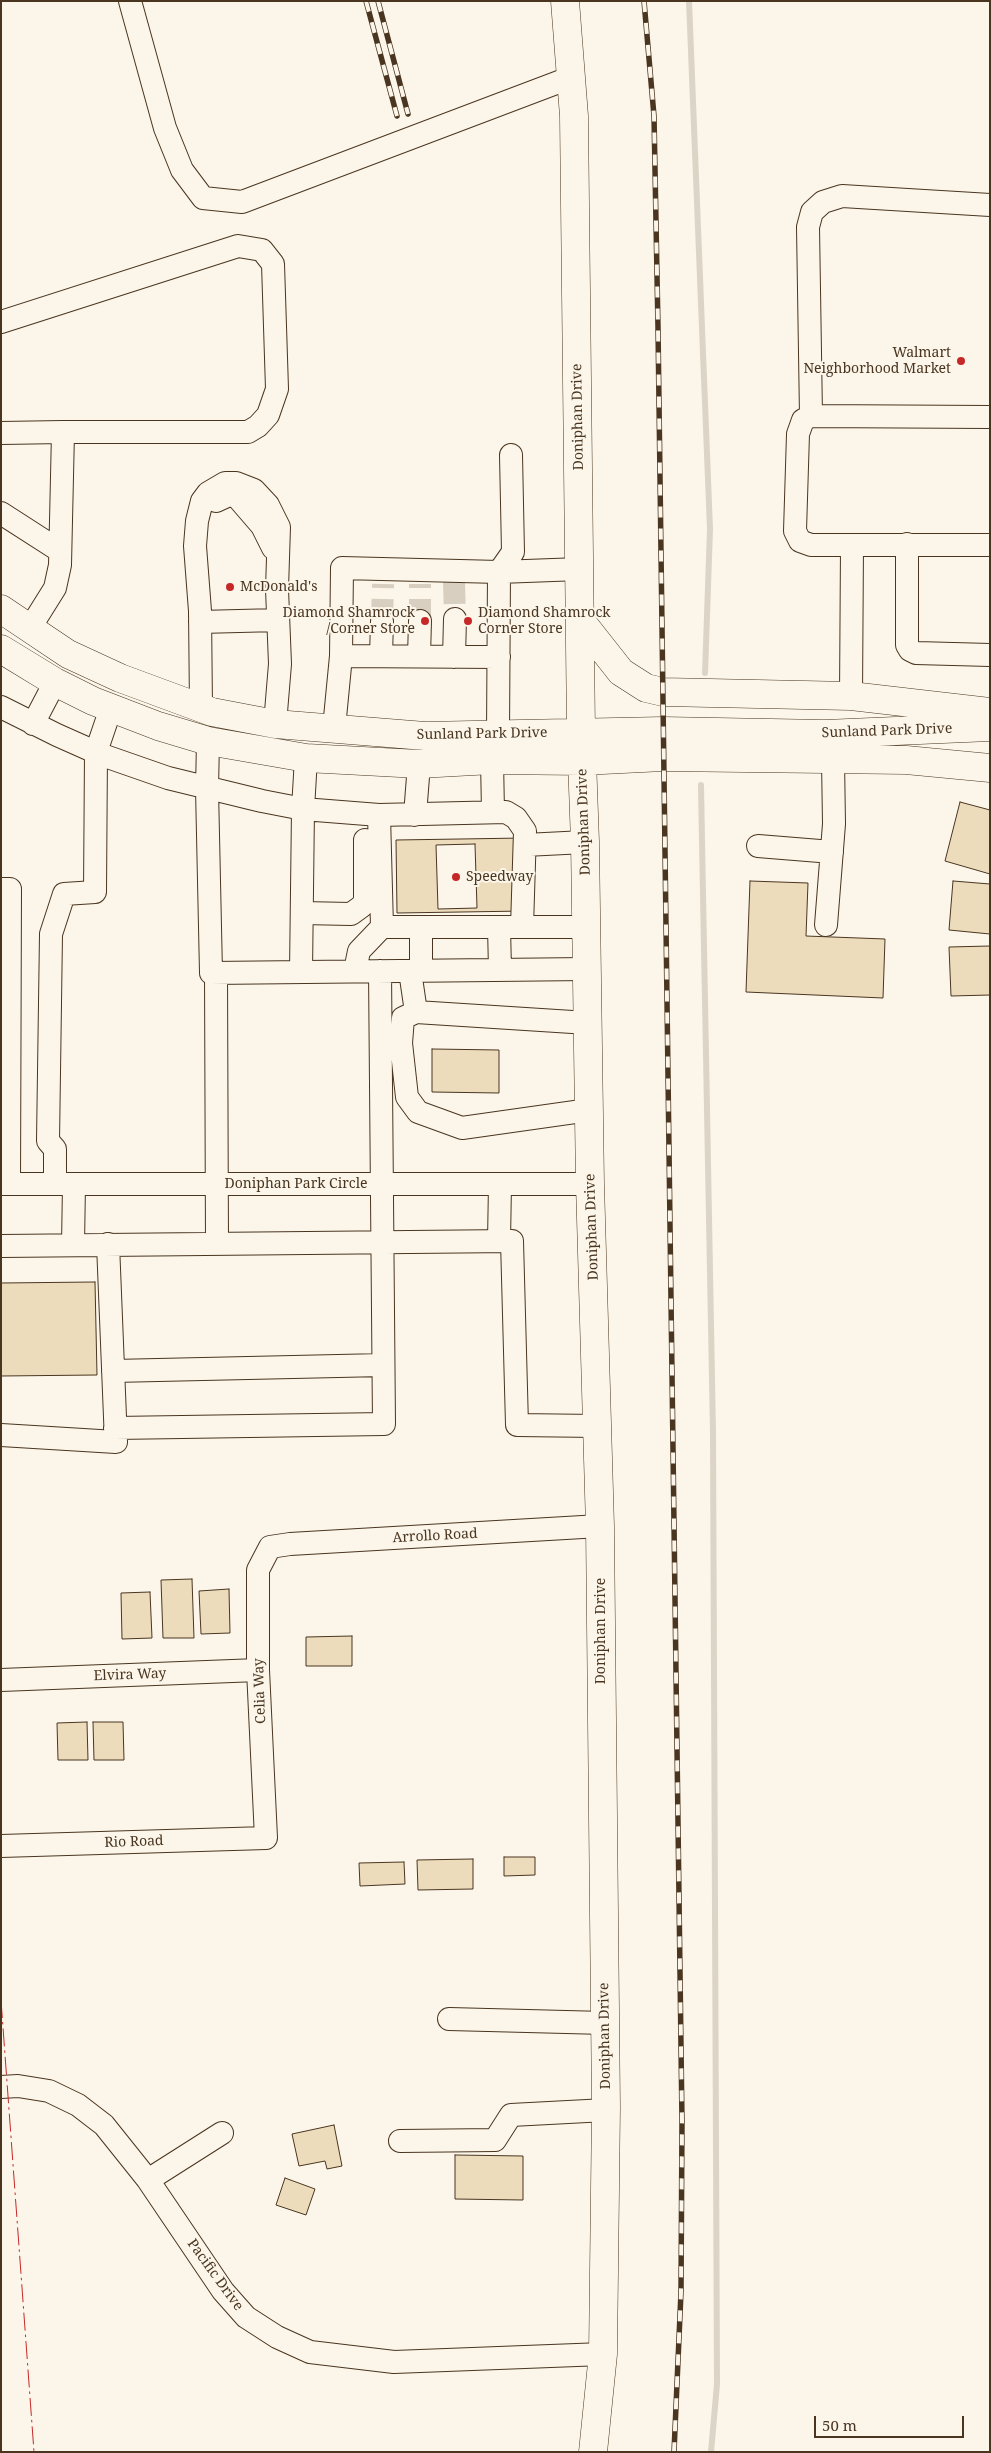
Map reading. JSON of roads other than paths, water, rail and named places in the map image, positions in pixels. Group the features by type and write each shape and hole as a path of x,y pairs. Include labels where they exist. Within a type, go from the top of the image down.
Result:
{"main road":[{"name":"Doniphan Drive","path":"565,1 572,77 581,732 585,842 590,1184 600,1526 606,2110 603,2354 593,2452"},
{"name":"Sunland Park Drive","path":"1,609 68,654 120,678 201,708 275,724 425,736 582,761 663,757 906,760 990,768"},
{"path":"580,620 621,672 646,688 663,692 851,696 990,712"},
{"name":"Sunland Park Drive","path":"1,650 55,682 111,708 158,726 208,741 306,758 419,764 581,732 825,734 990,727"}],"street":[{"path":"130,1 165,128 182,170 202,198 242,202 572,77"},
{"path":"811,416 808,227 812,212 823,202 842,196 990,204"},
{"path":"1,322 238,246 262,250 273,264 277,390 268,415 258,426 248,432 1,433"},
{"path":"990,417 811,416 803,420 798,434 795,531 800,541 811,545 990,545"},
{"path":"30,628 55,588 60,566 63,432"},
{"path":"494,812 499,657 499,572 513,552 511,455"},
{"path":"201,708 200,622 195,546 199,511 208,493 226,483 236,483 254,490 268,505 279,527 278,620 280,664 275,724"},
{"path":"1,513 60,550"},
{"path":"907,544 907,644 910,650 916,653 990,656"},
{"path":"851,696 852,546"},
{"path":"334,728 341,656 342,568 383,577 454,577 499,572 580,569"},
{"path":"454,657 455,619"},
{"path":"200,622 278,620"},
{"path":"382,621 382,656"},
{"path":"419,656 420,621"},
{"path":"341,656 499,657"},
{"path":"33,724 55,682"},
{"path":"1,707 33,724 96,752 206,789 303,808 372,814 415,815 506,812 522,824 525,830 522,927"},
{"path":"73,1245 65,1184 55,1149 48,1141 51,934 64,894 95,892 96,752 111,708"},
{"path":"208,741 206,789 210,973 587,969"},
{"path":"301,972 303,808 306,758"},
{"path":"826,924 834,824 833,760"},
{"path":"415,815 419,764"},
{"path":"302,913 351,914 362,906 365,900 372,814"},
{"path":"372,814 382,927"},
{"path":"525,845 585,842"},
{"path":"758,846 832,852"},
{"path":"1,889 10,889 5,1184"},
{"path":"355,972 359,952 382,927 586,927"},
{"path":"115,1428 384,1424 382,1118 400,1016 416,971 421,927"},
{"path":"499,927 500,970"},
{"path":"380,971 400,1016 407,1096 418,1112 462,1128 589,1110"},
{"path":"216,973 217,1243"},
{"path":"400,1016 588,1024"},
{"path":"382,1118 408,1117 418,1112"},
{"name":"Doniphan Park Circle","path":"5,1184 590,1184"},
{"path":"499,1241 500,1184"},
{"path":"1,1246 512,1241 517,1425 597,1426"},
{"path":"1,1435 116,1442 108,1244"},
{"path":"113,1371 384,1365"},
{"name":"Arrollo Road","path":"270,1547 299,1543 600,1526"},
{"name":"Celia Way","path":"266,1838 258,1670 258,1570 270,1547"},
{"name":"Elvira Way","path":"1,1680 258,1670"},
{"name":"Rio Road","path":"1,1846 266,1838"},
{"path":"449,2019 605,2023"},
{"name":"Pacific Drive","path":"1,2087 18,2086 49,2091 78,2105 104,2125 148,2180 223,2291 246,2317 277,2337 310,2352 394,2362 603,2354"},
{"path":"400,2141 495,2140 511,2114 606,2110"},
{"path":"148,2180 222,2133"}],"waterway":[{"path":"689,1 710,529 705,673"},
{"path":"701,785 713,1433 717,2384 711,2452"}],"tunnel":[{"path":"454,582 455,619"},
{"path":"382,621 383,584"},
{"path":"420,584 420,621"}],"railway":[{"path":"366,1 397,116"},
{"path":"378,1 408,114"},
{"path":"644,1 654,116 658,328 682,2121 681,2292 674,2452"}],"place":[{"name":"Walmart Neighborhood Market","path":"961,361"},
{"name":"McDonald's","path":"230,587"},
{"name":"Diamond Shamrock /Corner Store","path":"425,621"},
{"name":"Diamond Shamrock Corner Store","path":"468,621"},
{"name":"Speedway","path":"456,877"}]}
